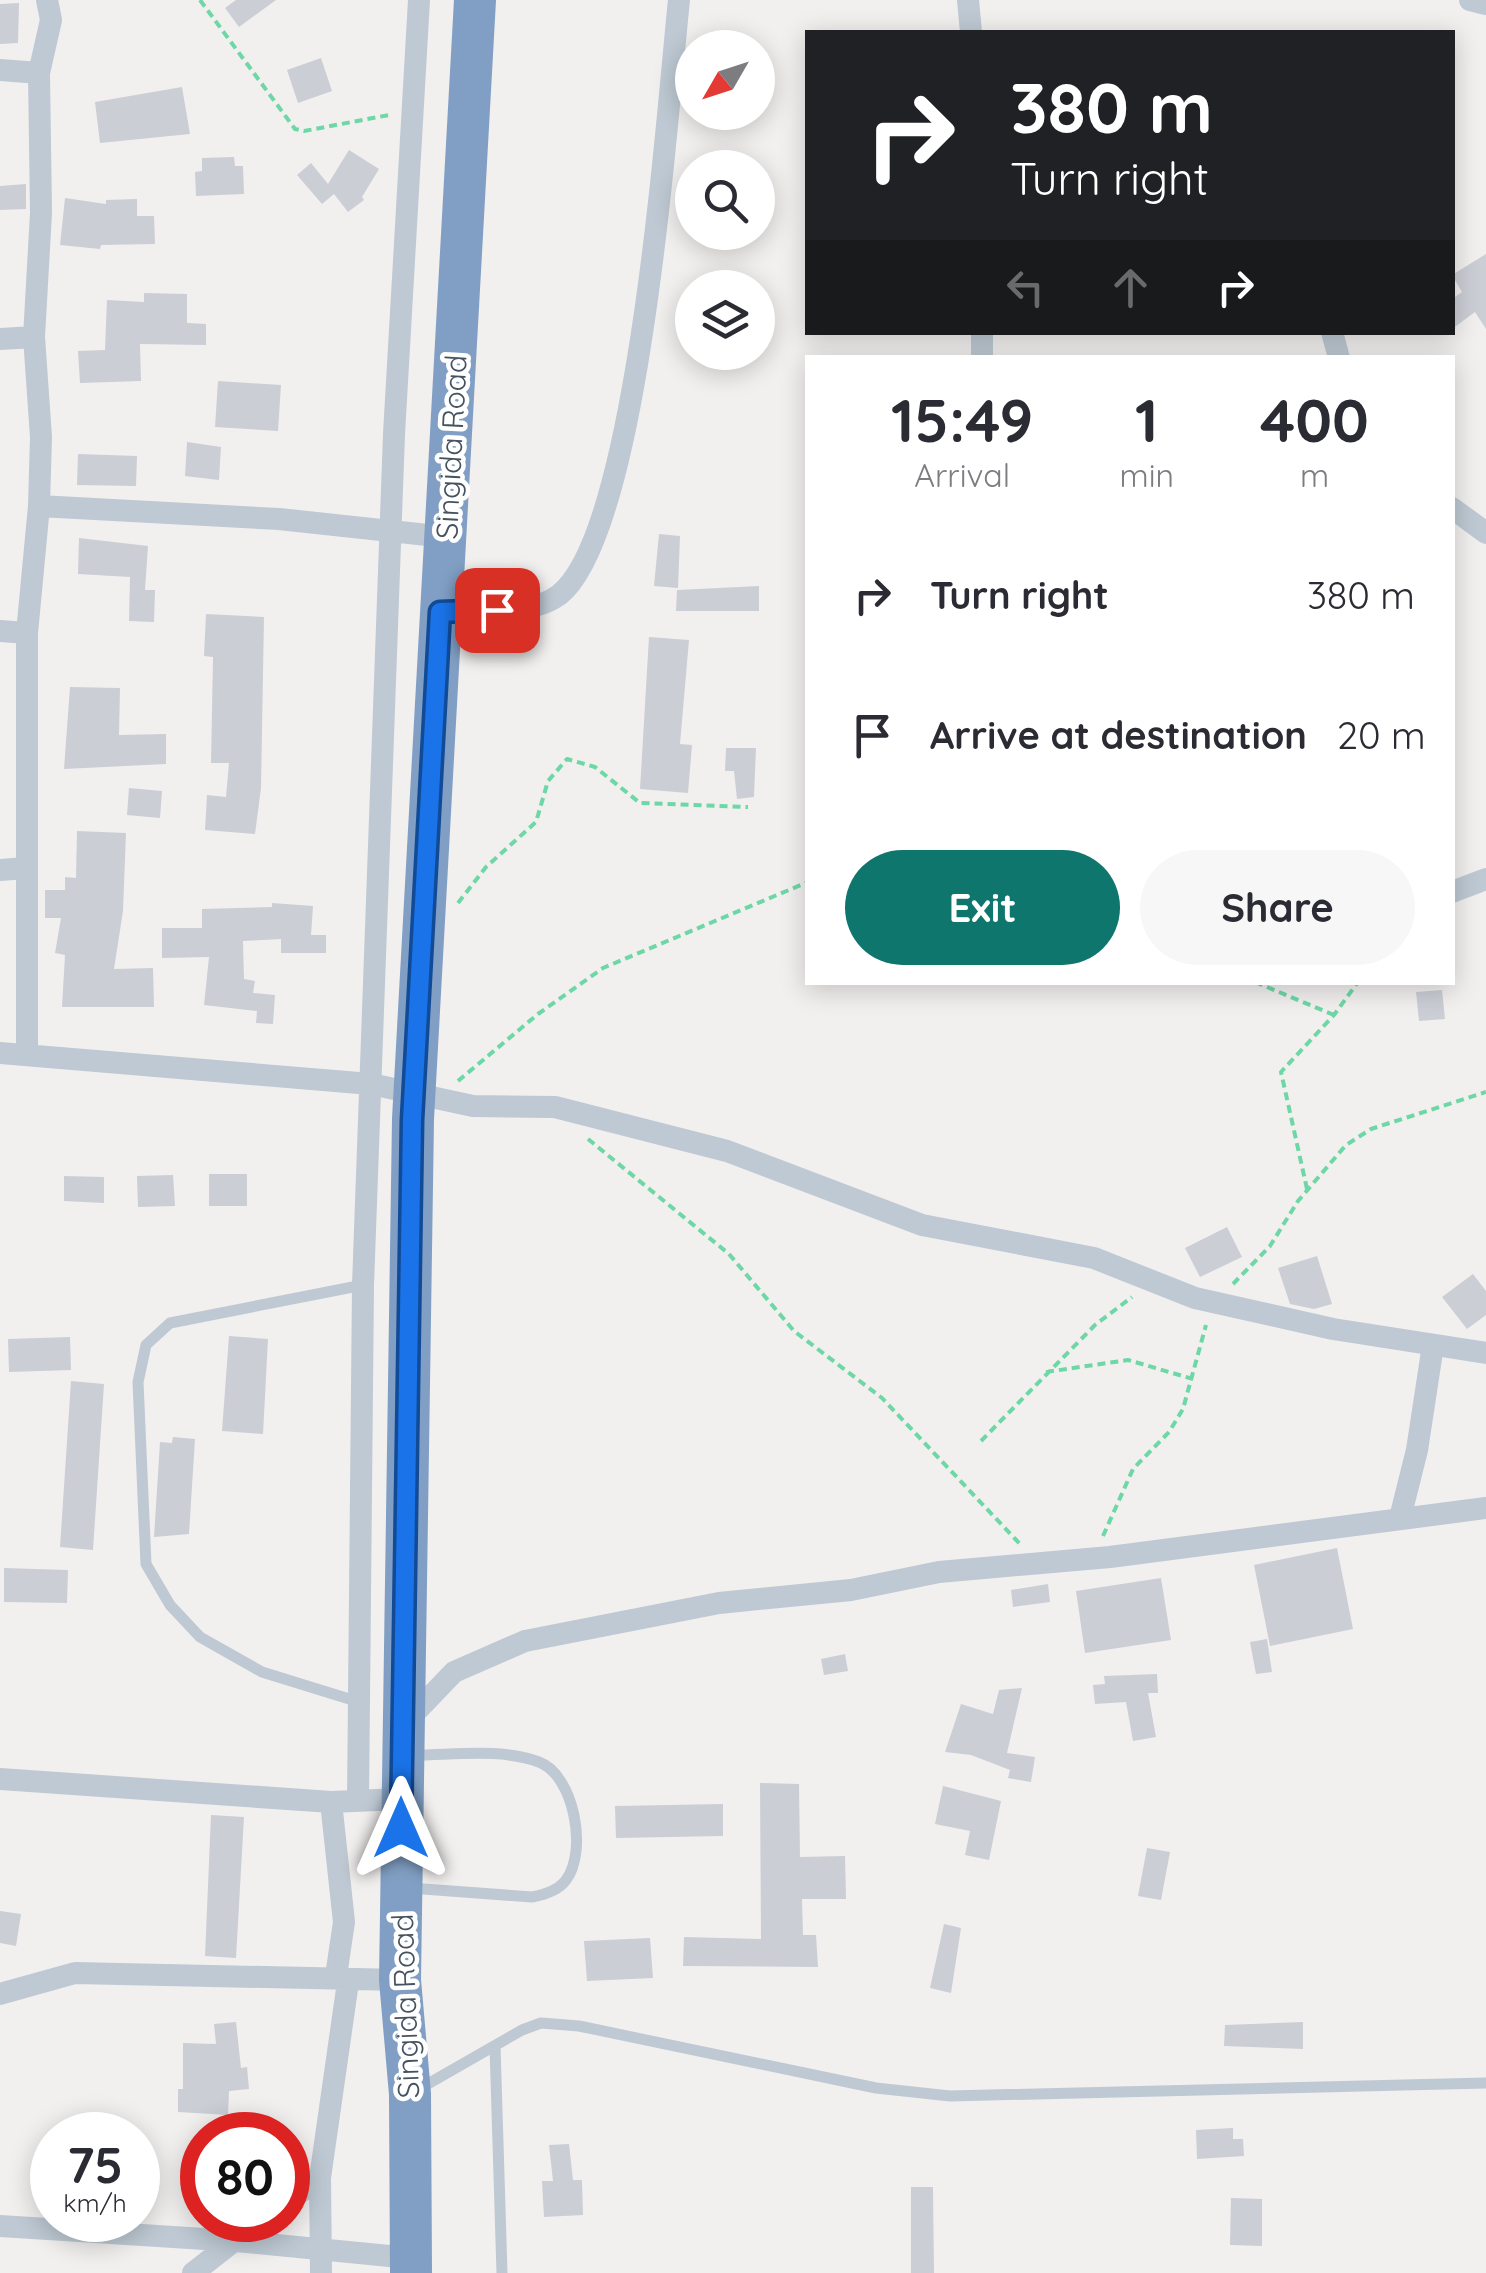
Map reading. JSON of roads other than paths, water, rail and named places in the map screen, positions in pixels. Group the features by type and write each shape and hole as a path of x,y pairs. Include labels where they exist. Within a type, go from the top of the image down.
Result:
{"highway":[{"name":"Singida Road","path":"410,2265 410,2094 400,1980 401,1742 440,612 474,0"}],"street":[{"path":"28,1053 27,633 39,506 41,437 34,336 41,213 39,73 51,20 47,0"},
{"path":"358,1801 363,1286 394,434 419,0"},
{"path":"440,612 526,608 557,596 578,575 598,535 642,340 679,0"},
{"path":"968,0 970,30"},
{"path":"1470,0 1486,4"},
{"path":"0,70 39,73"},
{"path":"0,338 34,336"},
{"path":"39,506 279,519 446,537"},
{"path":"1455,510 1486,533"},
{"path":"0,630 27,633"},
{"path":"0,870 26,868"},
{"path":"1455,891 1486,879"},
{"path":"0,1054 28,1053 371,1084 473,1106 564,1110 728,1152 922,1225 1094,1258 1151,1282 1216,1302 1486,1353"},
{"path":"1400,1518 1417,1450 1433,1345"},
{"path":"401,1742 422,1700 454,1672 525,1641 719,1602 851,1590 907,1576 1071,1560 1486,1508"},
{"path":"0,1779 330,1802 401,1799"},
{"path":"320,2262 320,2178 342,1979 344,1922 330,1802"},
{"path":"0,1994 75,1972 400,1980"},
{"path":"310,2185 320,2178"},
{"path":"0,2226 180,2237"},
{"path":"193,2273 233,2242"},
{"path":"244,2242 320,2262 410,2265"}],"lane":[{"path":"359,1702 262,1672 200,1637 170,1606 146,1564 138,1382 146,1345 170,1323 363,1286"},
{"path":"401,1742 542,1762 565,1782 574,1816 574,1843 566,1880 548,1894 502,1897 401,1887"},
{"path":"410,2094 541,2024 579,2026 876,2088 950,2096 1486,2083"},
{"path":"496,2046 502,2273"}]}
